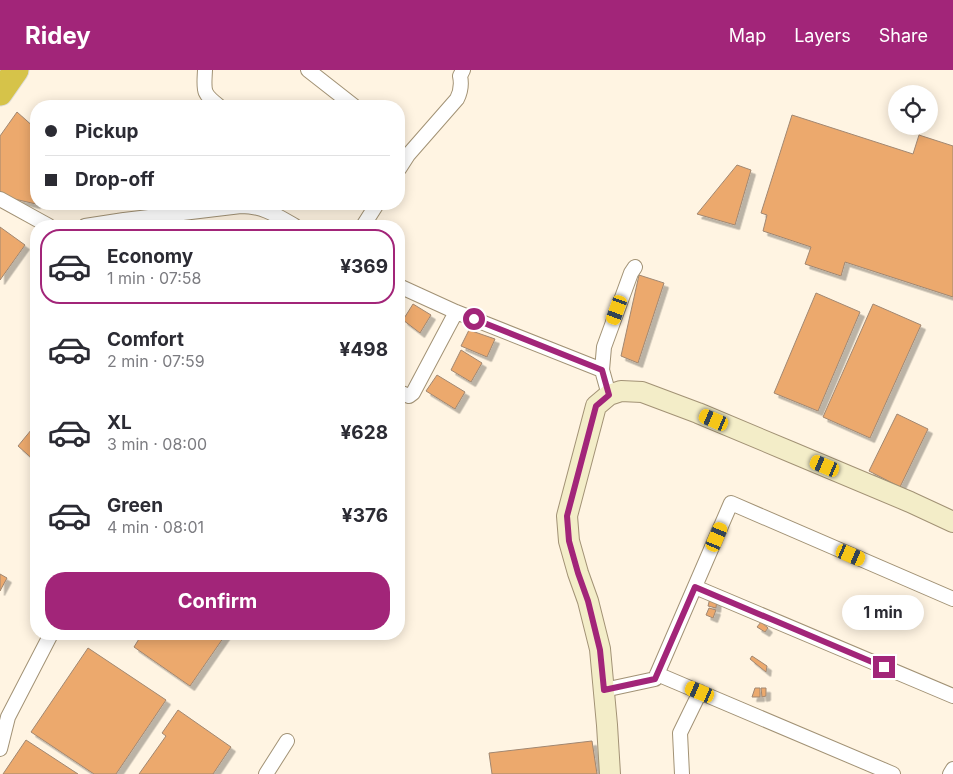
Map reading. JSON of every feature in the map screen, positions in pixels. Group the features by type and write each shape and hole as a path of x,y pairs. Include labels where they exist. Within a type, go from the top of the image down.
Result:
{"highway":[{"path":"0,93 16,70"}],"street":[{"path":"205,70 205,94 211,100"},
{"path":"308,70 346,100"},
{"path":"405,149 457,99 462,83 458,72"},
{"path":"0,199 38,220"},
{"path":"144,220 213,210"},
{"path":"278,210 289,220"},
{"path":"609,395 602,370 604,347 631,273 635,267"},
{"path":"405,289 456,312 602,370"},
{"path":"405,394 409,396 413,393 456,312"},
{"path":"610,774 600,650 588,601 569,541 567,516 596,406 609,395 621,391 642,392 782,448 953,522"},
{"path":"604,690 655,679 731,503 953,599"},
{"path":"695,587 953,696"},
{"path":"0,749 8,717 48,640"},
{"path":"657,674 893,774"},
{"path":"682,774 680,733 700,692"},
{"path":"266,774 287,741"},
{"path":"950,774 953,769"}],"building":[{"path":"17,112 30,124 30,203 10,198 0,193 0,136"},
{"path":"792,115 913,154 919,135 953,146 953,297 845,262 841,276 805,264 811,247 763,231 767,215 761,213"},
{"path":"737,165 751,170 735,225 697,214"},
{"path":"0,227 25,245 0,280"},
{"path":"639,275 664,283 638,363 621,356"},
{"path":"816,293 860,312 818,411 774,393"},
{"path":"413,304 431,315 420,333 405,322 405,317"},
{"path":"873,304 921,325 870,438 823,417"},
{"path":"469,330 495,339 487,357 461,346"},
{"path":"461,350 482,363 471,382 451,370"},
{"path":"437,375 465,392 455,409 426,391"},
{"path":"897,414 928,429 900,487 869,471"},
{"path":"30,431 30,457 18,446"},
{"path":"0,574 7,578 0,591"},
{"path":"710,598 717,599 716,608 708,606"},
{"path":"709,608 716,610 713,618 706,615"},
{"path":"761,622 768,628 765,632 757,627"},
{"path":"138,640 222,640 190,686 134,647"},
{"path":"88,648 166,700 116,774 94,774 31,732"},
{"path":"752,656 767,666 766,672 750,659"},
{"path":"755,688 760,688 760,697 752,697"},
{"path":"761,688 766,688 766,696 762,697"},
{"path":"178,710 231,747 213,774 139,774 166,736 162,733"},
{"path":"26,740 78,774 3,774"},
{"path":"592,741 597,774 492,774 489,753"}],"route":[{"path":"474,319 602,370 609,395 596,406 567,516 569,541 588,601 600,650 604,690 655,679 695,587 884,667"}]}
